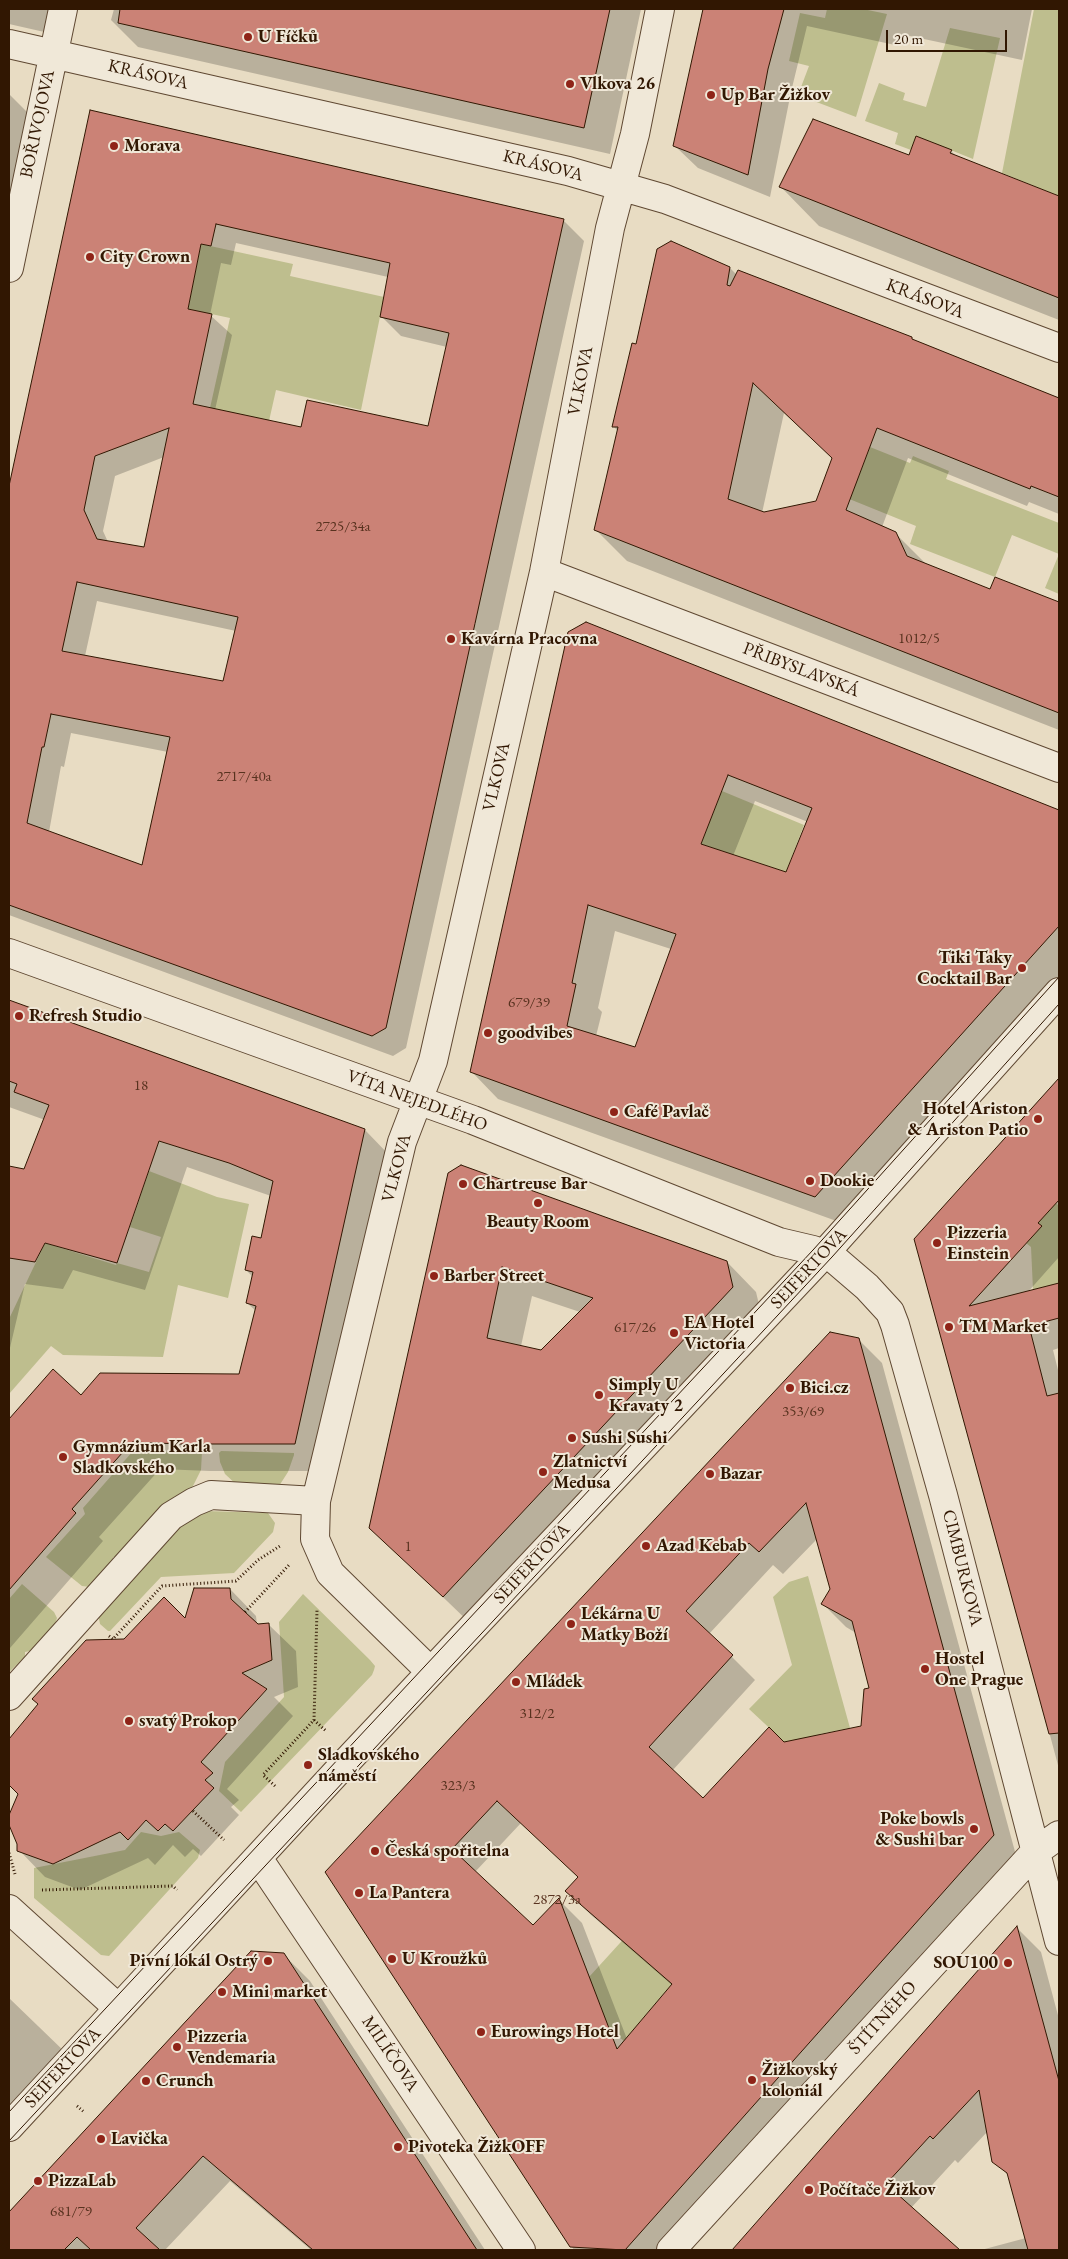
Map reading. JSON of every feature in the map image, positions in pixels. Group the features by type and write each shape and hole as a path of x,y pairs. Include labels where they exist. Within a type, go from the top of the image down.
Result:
{"street":[{"name":"BOŘIVOJOVA","path":"9,268 63,9"},
{"name":"VLKOVA","path":"431,1672 330,1572 315,1539 316,1501 402,1142 433,1061 544,572 610,228 635,134 660,9"},
{"name":"KRÁSOVA","path":"9,44 568,171 621,186 665,199 1059,348"},
{"name":"PŘIBYSLAVSKÁ","path":"544,572 1059,768"},
{"name":"VÍTA NEJEDLÉHO","path":"9,953 473,1120 779,1242 824,1254"},
{"name":"SEIFERTOVA","path":"431,1672 824,1254 1059,992"},
{"name":"CIMBURKOVA","path":"824,1254 832,1257 867,1287 890,1312 895,1325 944,1495 1059,1940"},
{"path":"9,1696 171,1516 194,1502 211,1495 316,1501"},
{"path":"9,1909 118,2008 431,1672"},
{"name":"ŠTÍTNÉHO","path":"671,2250 1035,1852 1059,1835"},
{"name":"MILÍČOVA","path":"258,1858 521,2250"},
{"name":"SEIFERTOVA","path":"9,2127 118,2008"}],"path":[{"path":"108,1634 114,1640 162,1586 236,1581 258,1560 281,1546"},
{"path":"245,1612 280,1574"},
{"path":"275,1787 263,1775 314,1720 317,1602"},
{"path":"314,1720 326,1732"},
{"path":"192,1810 224,1840"},
{"path":"35,1890 172,1886 177,1890"}],"green space":[{"path":"827,9 863,9 887,14 856,117 798,95 809,66 789,61 800,13 825,18"},
{"path":"1034,9 1059,9 1059,196 1002,173"},
{"path":"950,28 1000,38 973,159 916,136 911,150 895,144 898,133 865,121 879,83 905,93 903,100 926,107"},
{"path":"201,244 293,264 290,276 384,297 361,410 276,390 269,421 210,408 230,318 188,309"},
{"path":"870,447 910,463 913,456 949,471 946,479 1059,523 1059,554 1012,535 995,577 910,544 916,526 832,492 859,476"},
{"path":"1059,554 1059,594 1045,588"},
{"path":"722,791 804,825 786,872 701,844"},
{"path":"149,1171 217,1197 249,1204 228,1298 178,1285 163,1357 63,1355 51,1346 9,1394 9,1319 45,1243 116,1265 117,1263 149,1272 161,1237 130,1227"},
{"path":"19,1183 45,1243 9,1239 9,1211"},
{"path":"1053,1200 1059,1206 1059,1283 1033,1290 1031,1247 1026,1243 1041,1226 1035,1220"},
{"path":"133,1451 202,1452 201,1470 191,1490 118,1557 113,1557 113,1562 90,1587 82,1586 46,1557 85,1514 83,1508"},
{"path":"221,1451 294,1453 294,1455 288,1472 279,1486 239,1487 225,1474 220,1462 219,1453"},
{"path":"206,1511 268,1513 275,1523 273,1532 234,1573 161,1577 110,1631 100,1624 98,1614 186,1518"},
{"path":"808,1576 850,1728 820,1734 794,1751 749,1709 792,1665 773,1597 789,1582"},
{"path":"22,1584 54,1612 57,1618 55,1624 30,1651 25,1652 25,1657 9,1672 9,1599"},
{"path":"303,1594 370,1660 375,1666 374,1670 372,1675 241,1812 219,1791 225,1762 284,1697 279,1622"},
{"path":"141,1832 161,1836 179,1832 200,1850 198,1858 109,1956 101,1955 34,1898 34,1868 125,1850"},
{"path":"660,1899 672,1984 624,2041 607,2027 589,1977"}],"building":[{"path":"120,9 610,9 584,128 118,23"},
{"path":"703,9 784,9 768,69 748,175 673,146"},
{"path":"90,110 564,219 386,1028 372,1036 9,905 9,486","holes":["216,224 390,263 380,317 449,333 428,426 307,400 301,427 193,404 212,314 188,309 201,244 211,246","169,428 144,547 97,539 84,510 95,456","77,582 238,617 223,681 62,651","51,714 170,737 142,865 27,823 42,747 44,747"]},
{"path":"813,119 909,155 916,136 952,150 950,153 1059,196 1059,298 779,187"},
{"path":"671,241 730,267 727,285 730,286 738,270 912,337 912,339 1059,398 1059,497 1031,486 1030,489 877,428 846,510 896,532 907,556 990,589 995,577 1059,602 1059,713 594,530 618,427 612,427 632,343 636,344 657,249","holes":["753,383 832,458 816,501 764,512 728,499"]},
{"path":"586,622 1059,810 1059,926 815,1197 470,1072 568,632","holes":["728,775 812,808 786,872 701,844","588,905 676,934 635,1047 567,1026 576,984 572,983"]},
{"path":"9,1000 365,1129 295,1444 132,1442 72,1509 76,1513 9,1590 9,1419 53,1369 81,1395 100,1373 239,1374 256,1306 246,1303 253,1272 245,1270 252,1236 261,1238 273,1181 229,1163 159,1141 117,1263 45,1243 35,1262 9,1258 9,1166 24,1169 49,1105 14,1092 17,1084 9,1081"},
{"path":"1059,1078 1059,1200 1038,1223 1042,1226 969,1306 1059,1283 1059,1318 1029,1326 1047,1396 1059,1393 1059,1733 1049,1734 914,1239"},
{"path":"461,1165 727,1261 733,1287 443,1597 369,1528 448,1173","holes":["502,1267 593,1298 541,1350 487,1338"]},
{"path":"830,1332 859,1338 994,1835 625,2250 570,2247 325,1872","holes":["806,1503 830,1589 821,1604 852,1621 869,1688 864,1689 861,1726 784,1742 769,1727 703,1798 649,1747 733,1655 686,1611 749,1543 759,1552","497,1801 578,1877 565,1891 672,1984 617,2049 559,1898 533,1925 452,1849"]},
{"name":"svatý Prokop","path":"194,1588 230,1588 231,1599 258,1624 269,1623 272,1660 242,1673 267,1689 201,1762 213,1773 205,1780 214,1788 173,1831 165,1824 158,1831 146,1820 128,1840 120,1832 53,1864 17,1851 17,1844 9,1825 9,1815 18,1794 9,1785 9,1739 38,1704 32,1699 86,1640 124,1639 164,1597 185,1618"},
{"path":"1017,1926 1059,2081 1059,2250 1028,2250 1007,2173 992,2162 979,2090 933,2139 930,2136 886,2184 960,2250 732,2250"},
{"path":"251,1951 284,1953 477,2250 313,2250 203,2156 136,2228 160,2250 91,2250 77,2237 64,2250 9,2250 9,2212"}],"tram line":[{"path":"9,2112 813,1250 1059,977"},
{"path":"9,2141 832,1257 1059,1004"}],"place":[{"name":"U Fíčků","path":"248,37"},
{"name":"Vlkova 26","path":"570,84"},
{"name":"Up Bar Žižkov","path":"711,95"},
{"name":"Morava","path":"114,146"},
{"name":"City Crown","path":"90,257"},
{"name":"Kavárna Pracovna","path":"451,639"},
{"name":"Tiki Taky Cocktail Bar","path":"1022,968"},
{"name":"Refresh Studio","path":"19,1016"},
{"name":"goodvibes","path":"488,1033"},
{"name":"Café Pavlač","path":"614,1112"},
{"name":"Hotel Ariston & Ariston Patio","path":"1038,1119"},
{"name":"Dookie","path":"810,1181"},
{"name":"Chartreuse Bar","path":"463,1184"},
{"name":"Beauty Room","path":"538,1203"},
{"name":"Pizzeria Einstein","path":"937,1243"},
{"name":"Barber Street","path":"434,1276"},
{"name":"TM Market","path":"949,1327"},
{"name":"EA Hotel Victoria","path":"674,1333"},
{"name":"Bici.cz","path":"790,1388"},
{"name":"Simply U Kravaty 2","path":"599,1395"},
{"name":"Sushi Sushi","path":"572,1438"},
{"name":"Gymnázium Karla Sladkovského","path":"63,1457"},
{"name":"Zlatnictví Medusa","path":"543,1472"},
{"name":"Bazar","path":"710,1474"},
{"name":"Azad Kebab","path":"646,1546"},
{"name":"Lékárna U Matky Boží","path":"571,1624"},
{"name":"Hostel One Prague","path":"925,1669"},
{"name":"Mládek","path":"516,1682"},
{"name":"svatý Prokop","path":"129,1721"},
{"name":"Sladkovského náměstí","path":"308,1765"},
{"name":"Poke bowls & Sushi bar","path":"974,1829"},
{"name":"Česká spořitelna","path":"375,1851"},
{"name":"La Pantera","path":"359,1893"},
{"name":"U Kroužků","path":"392,1959"},
{"name":"Pivní lokál Ostrý","path":"268,1961"},
{"name":"SOU100","path":"1008,1963"},
{"name":"Mini market","path":"222,1992"},
{"name":"Eurowings Hotel","path":"481,2032"},
{"name":"Pizzeria Vendemaria","path":"177,2047"},
{"name":"Žižkovský koloniál","path":"752,2080"},
{"name":"Crunch","path":"146,2081"},
{"name":"Lavička","path":"101,2139"},
{"name":"Pivoteka ŽižkOFF","path":"398,2147"},
{"name":"PizzaLab","path":"38,2181"},
{"name":"Počítače Žižkov","path":"809,2190"}]}
